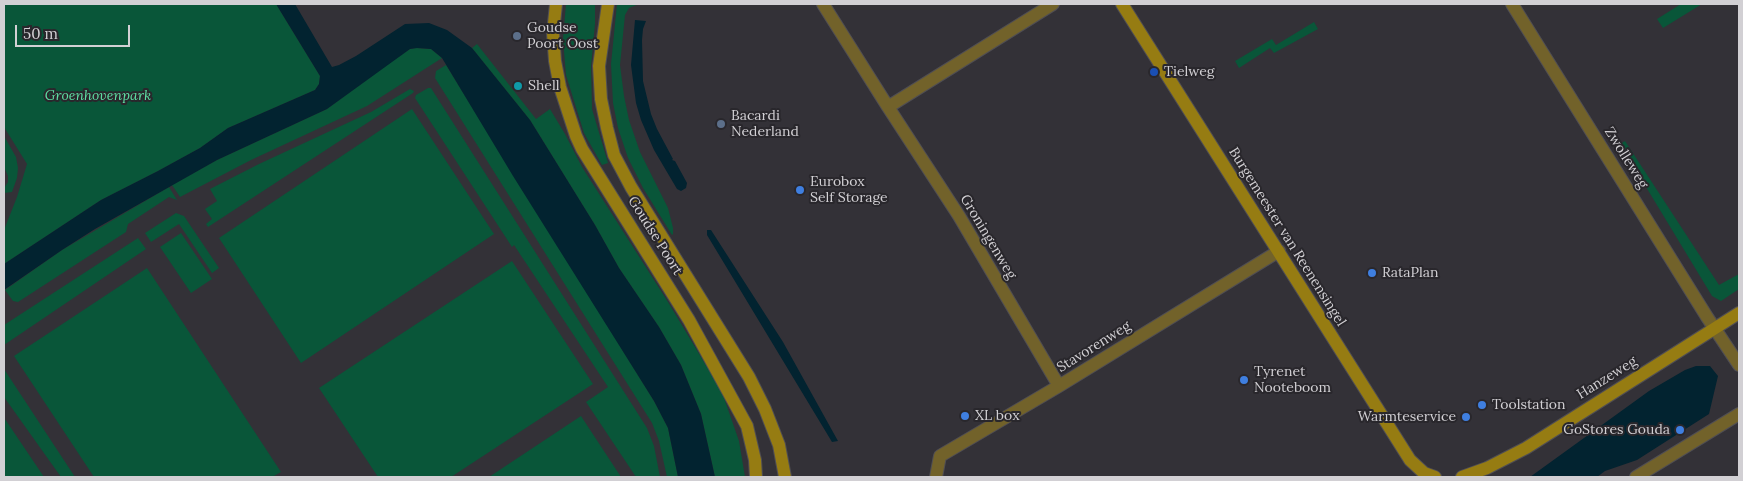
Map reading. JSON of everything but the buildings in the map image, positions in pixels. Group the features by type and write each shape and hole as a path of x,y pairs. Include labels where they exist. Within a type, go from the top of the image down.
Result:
{"main road":[{"name":"Goudse Poort","path":"556,4 552,33 555,61 560,87 576,136 582,149 689,320 747,426 755,460 756,477"},
{"name":"Goudse Poort","path":"608,4 599,66 601,99 606,128 614,155 631,187 749,377 765,409 779,446 786,477"},
{"name":"Burgemeester van Reenensingel","path":"1122,4 1410,460 1424,473 1434,477"},
{"name":"Hanzeweg","path":"1462,477 1487,468 1526,448 1739,313"}],"street":[{"name":"Groningenweg","path":"823,4 959,216 1059,386"},
{"path":"888,107 1053,4"},
{"name":"Zwolleweg","path":"1512,4 1714,329 1739,365"},
{"name":"Stavorenweg","path":"932,477 940,456 1059,386 1279,251"},
{"path":"1636,477 1739,414"}],"green space":[{"name":"Groenhovenpark","path":"4,4 276,4 320,76 319,84 315,90 228,128 200,148 101,200 4,264 4,230 27,164 4,127"},
{"path":"566,4 595,4 591,66 592,109 608,163 602,165 584,133 566,75 563,39"},
{"path":"617,4 639,4 629,8 625,15 620,65 624,96 629,120 640,152 668,208 673,228 672,235 643,188 628,158 618,128 613,103 611,64"},
{"path":"1681,4 1702,4 1663,28 1657,19"},
{"path":"1314,22 1318,29 1274,53 1270,48 1239,68 1235,61 1272,39 1276,45"},
{"path":"477,44 536,119 550,109 582,167 668,302 722,392 739,441 745,477 715,477 701,414 681,365 659,327 619,268 595,225 530,120 472,48"},
{"path":"410,49 431,49 442,58 367,106 251,160 180,197 172,185 217,160 327,109 391,62"},
{"path":"446,65 654,401 668,428 678,477 667,477 659,441 652,423 435,78 436,71"},
{"path":"431,88 647,428 654,446 660,477 636,477 586,402 608,387 514,245 512,247 415,98 416,95"},
{"path":"410,89 414,91 413,93 208,227 206,224 212,219 205,209 217,201 210,189 371,112"},
{"path":"412,109 494,234 301,363 219,238"},
{"path":"4,136 16,157 18,168 12,192 4,193 8,176 4,167"},
{"path":"1625,141 1719,285 1739,274 1739,289 1721,301 1712,296 1620,144"},
{"path":"169,187 177,200 169,197 128,224 126,232 18,302 13,301 5,290 62,250"},
{"path":"176,213 184,216 219,268 212,273 179,224 151,242 145,233"},
{"path":"181,233 212,279 191,293 160,247"},
{"path":"138,238 146,249 4,345 4,325"},
{"path":"512,261 593,384 451,477 378,477 319,388"},
{"path":"147,268 281,472 272,477 94,477 14,356"},
{"path":"4,369 75,477 61,477 4,397"},
{"path":"581,416 621,477 489,477"},
{"path":"4,418 7,422 44,477 4,477"}],"water":[{"path":"276,4 295,4 332,67 356,56 405,24 429,23 447,30 472,48 530,120 595,225 619,268 659,327 681,365 701,414 715,477 678,477 668,428 654,401 513,176 442,58 431,49 410,49 327,109 217,160 95,229 4,290 4,264 101,200 200,148 228,128 315,90 319,84 320,76"},
{"path":"635,20 646,21 642,40 643,81 651,114 657,129 672,160 675,161 687,183 686,188 681,191 677,189 654,150 636,103 631,65"},
{"path":"707,230 711,230 783,342 838,441 832,442 707,235"},
{"path":"1696,366 1710,366 1718,376 1709,414 1637,460 1605,471 1597,477 1530,477 1649,391 1685,370"}],"place":[{"name":"Goudse Poort Oost","path":"517,36"},
{"name":"Tielweg","path":"1154,72"},
{"name":"Shell","path":"518,86"},
{"name":"Bacardi Nederland","path":"721,124"},
{"name":"Eurobox Self Storage","path":"800,190"},
{"name":"RataPlan","path":"1372,273"},
{"name":"Tyrenet Nooteboom","path":"1244,380"},
{"name":"Toolstation","path":"1482,405"},
{"name":"XL box","path":"965,416"},
{"name":"Warmteservice","path":"1466,417"},
{"name":"GoStores Gouda","path":"1680,430"}]}
